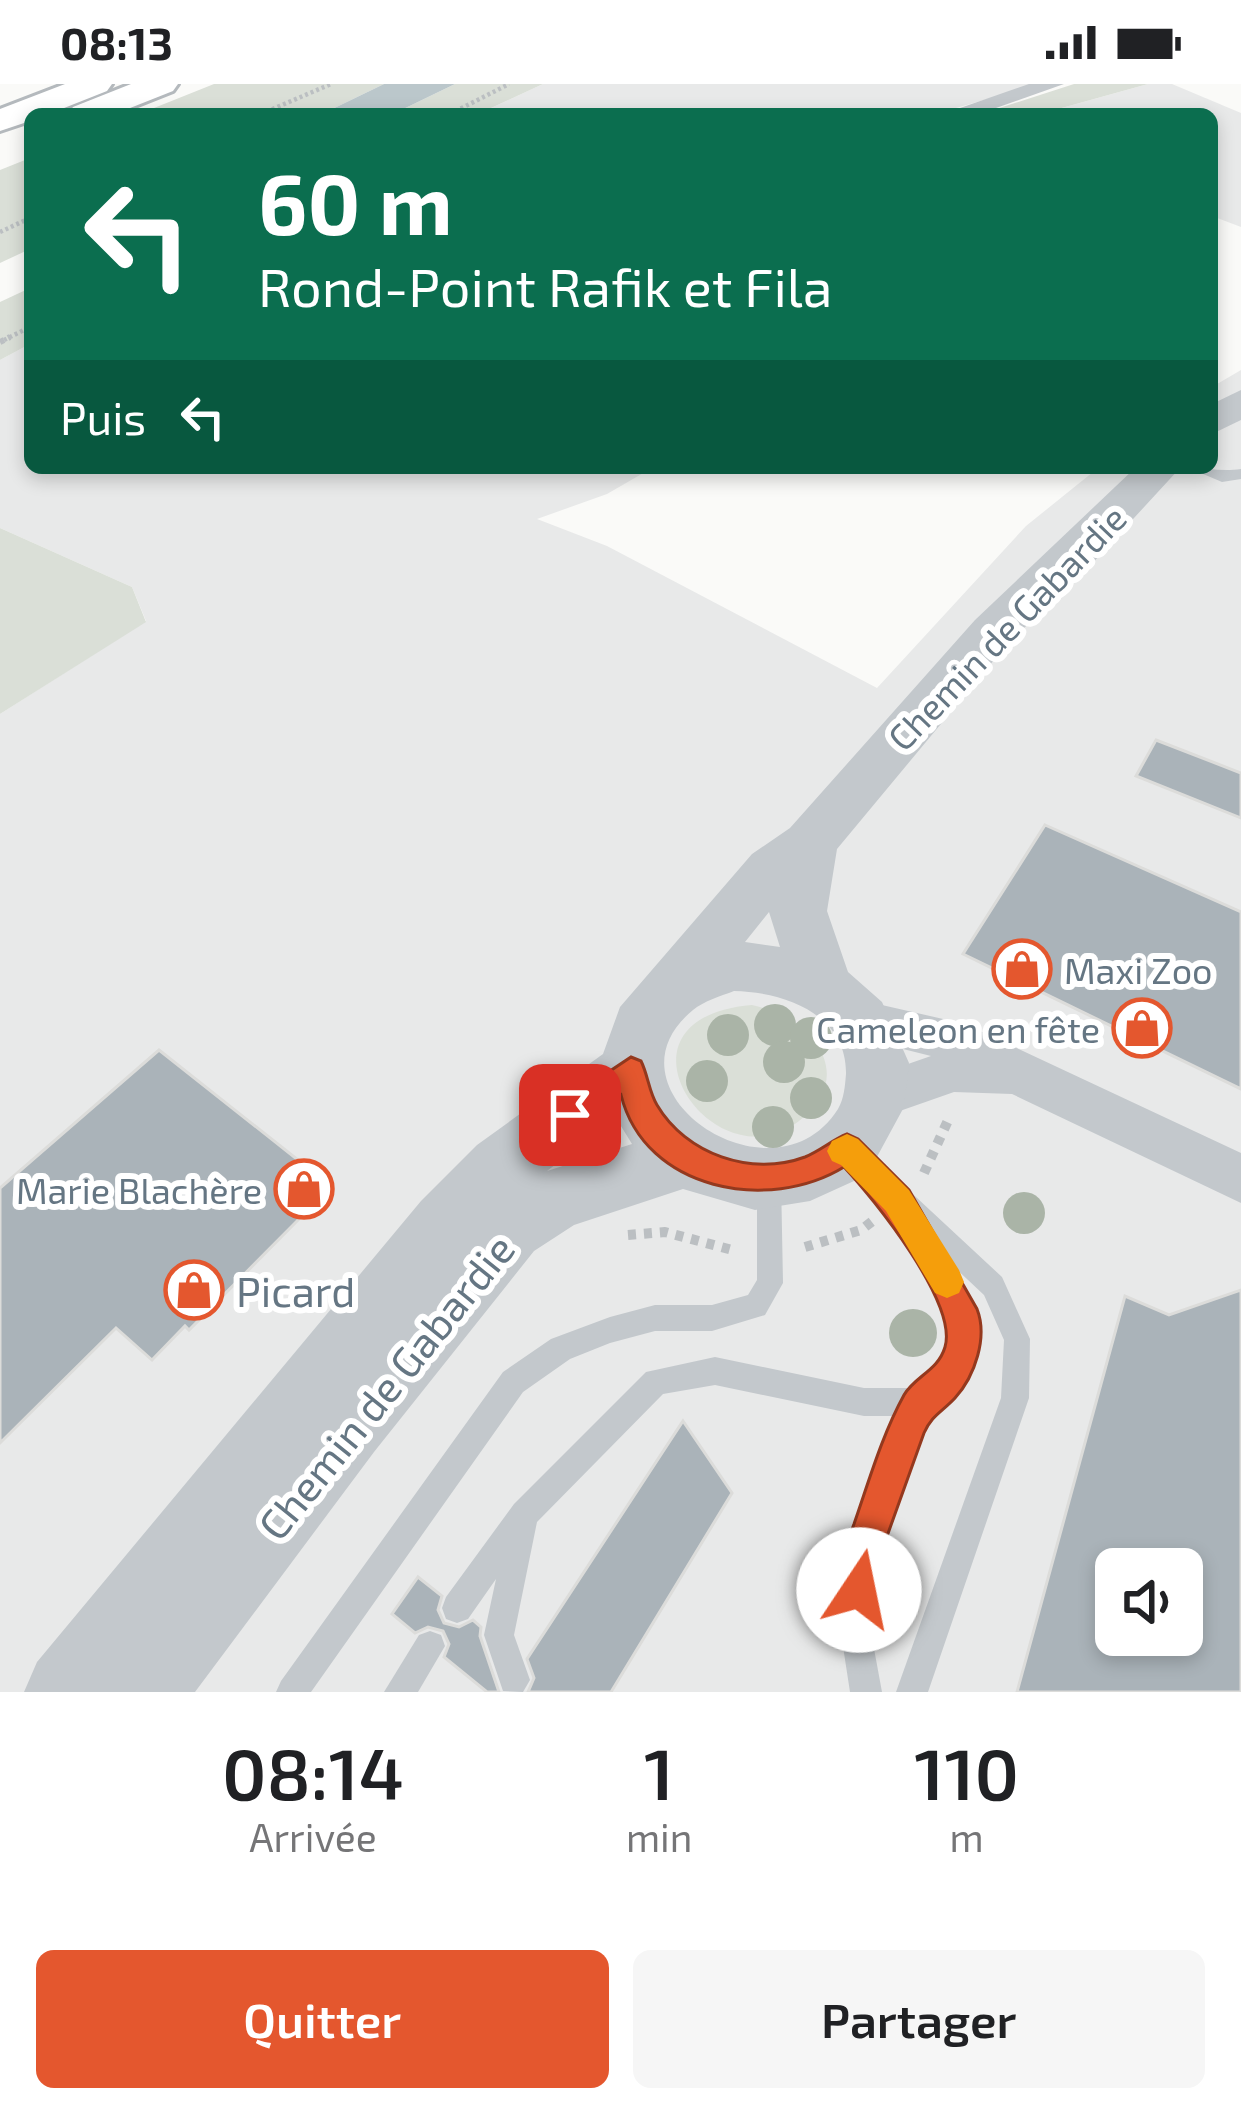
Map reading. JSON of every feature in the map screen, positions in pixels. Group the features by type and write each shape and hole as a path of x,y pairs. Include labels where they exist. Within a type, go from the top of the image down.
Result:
{"highway":[{"path":"33,108 95,84"},
{"path":"101,108 161,84"}],"street":[{"path":"975,108 1053,84"},
{"name":"Chemin de Gabardie","path":"672,988 772,869 810,843 936,691 1153,474"},
{"name":"Chemin de Gabardie","path":"810,843 798,911 842,1004"},
{"path":"1059,1088 981,1070 954,1070 862,1123 812,1170 769,1179 725,1174 686,1158 638,1103 631,1070 640,1024 672,988 699,974 746,966 794,974 842,1004 948,1039 1059,1088 1241,1178"},
{"path":"842,1004 878,1068 862,1123"},
{"name":"Chemin de Gabardie","path":"67,1692 445,1224 501,1167 631,1070"},
{"name":"Chemin de Gabardie","path":"142,1692 347,1425 510,1228 554,1199 686,1158"}],"lane":[{"path":"862,1123 898,1201 951,1288 964,1321 962,1352 943,1385 920,1402 862,1553 855,1627 866,1692"},
{"path":"292,1692 513,1382 561,1349 610,1330 655,1318 712,1318 756,1306 770,1283 769,1179"},
{"path":"898,1201 994,1286 1017,1339 1015,1398 912,1692"},
{"path":"457,1608 524,1514 656,1382 715,1371 864,1402 920,1402"},
{"path":"514,1680 499,1635 524,1514"},
{"path":"400,1692 430,1646"}],"path":[{"path":"275,108 331,84"},
{"path":"462,108 509,84"}],"shaded area":[{"path":"214,84 384,84 334,108 154,108"},
{"path":"384,84 455,84 405,108 334,108"},
{"path":"455,84 543,84 491,108 405,108"},
{"path":"543,84 1040,84 956,108 491,108"},
{"path":"1074,84 1148,84 1062,108 1000,108"},
{"path":"1148,84 1172,84 1241,113 1241,227 1218,218 1218,108 1062,108"},
{"path":"24,160 24,252 0,263 0,170"},
{"path":"24,291 24,347 0,360 0,302"},
{"path":"24,347 24,474 642,474 607,494 537,519 607,546 877,688 1026,526 1091,474 1218,474 1218,383 1241,370 1241,1692 0,1692 0,714 146,621 132,587 0,528 0,360"},
{"path":"0,528 132,587 146,622 0,714"},
{"path":"752,1005 792,1022 808,1035 826,1067 826,1084 817,1103 799,1121 766,1136 734,1133 706,1117 686,1093 676,1065 682,1038 706,1016"}],"building":[{"path":"1156,740 1241,773 1241,818 1136,776"},
{"path":"1045,825 1241,912 1241,1089 963,954"},
{"path":"159,1050 327,1183 300,1211 304,1214 189,1330 185,1326 152,1360 116,1328 0,1443 0,1188"},
{"path":"1241,1290 1241,1692 1017,1692 1125,1296 1169,1315"},
{"path":"683,1421 732,1493 611,1692 528,1692 534,1678 527,1659"},
{"path":"418,1577 442,1596 438,1610 444,1623 459,1627 473,1620 481,1627 499,1692 487,1692 444,1657 449,1644 443,1631 428,1627 415,1633 392,1614"}],"slow traffic":[{"path":"843,1151 847,1149 898,1201 947,1282"}],"place":[{"name":"Maxi Zoo","path":"1022,969"},
{"name":"Cameleon en fête","path":"1142,1028"},
{"name":"Marie Blachère","path":"304,1189"},
{"name":"Picard","path":"194,1290"}],"route":[{"path":"570,1115 631,1070 638,1103 657,1133 686,1158 725,1174 769,1179 812,1170 847,1149 898,1201 916,1230 951,1288 964,1321 962,1352 943,1385 920,1402 908,1427 862,1553 859,1590"}]}
